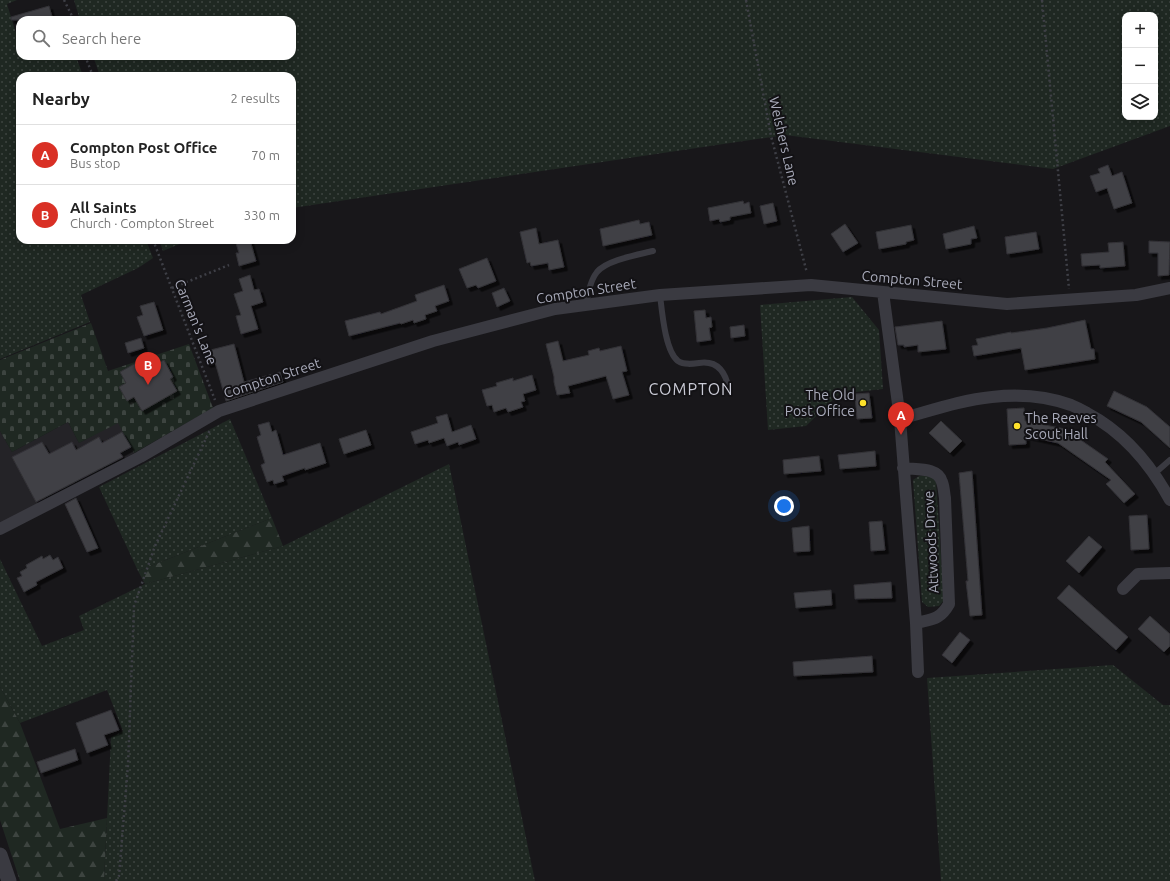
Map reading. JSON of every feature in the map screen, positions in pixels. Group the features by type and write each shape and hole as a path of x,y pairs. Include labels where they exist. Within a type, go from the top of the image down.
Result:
{"street":[{"name":"Compton Street","path":"0,529 140,457 219,411 433,341 555,309 660,295 811,285 1006,304 1136,295 1170,288"},
{"name":"Attwoods Drove","path":"883,292 900,419 916,623 918,672"},
{"path":"900,419 952,404 992,397 1028,396 1051,399 1072,405 1101,421 1130,446 1146,463 1170,500"},
{"name":"Attwoods Drove","path":"903,468 932,471 939,476 942,482 944,498 949,604 944,613 934,619 916,623"},
{"path":"1123,588 1138,574 1170,572"},
{"path":"0,855 8,881"}],"lane":[{"path":"586,305 589,288 598,271 616,260 653,251"},
{"path":"660,295 668,343 674,356 677,360 684,364 702,362 715,364 724,374 728,382 729,390"},
{"path":"1154,474 1170,460"}],"path":[{"path":"64,0 72,16"},
{"name":"Welshers Lane","path":"746,0 771,136 811,285"},
{"path":"1042,0 1070,300"},
{"path":"86,60 91,72"},
{"name":"Carman's Lane","path":"155,244 213,391 219,411"},
{"path":"172,288 229,265"},
{"path":"116,881 119,876 128,765 134,606 155,546 219,411"}],"shaded area":[{"path":"68,422 79,443 118,422 134,453 35,508 0,524 0,431 12,452"}],"green space":[{"path":"0,0 17,0 7,4 16,33 16,60 77,60 82,72 16,72 16,244 148,244 153,258 138,268 81,295 90,322 0,359"},
{"path":"74,0 1170,0 1170,126 1053,169 785,135 296,207 296,72 99,72 94,60 296,60 296,16 79,16"},
{"path":"160,244 180,244 163,251"},
{"path":"852,297 879,330 883,389 839,394 806,426 768,430 760,305"},
{"path":"91,323 108,371 189,344 213,408 134,453 118,423 79,443 68,422 12,452 0,431 0,360"},
{"path":"230,419 272,518 138,571 99,487"},
{"path":"449,464 535,881 104,881 111,737 123,731 107,690 20,723 0,687 0,559 42,646 84,630 79,616 145,584 283,546"},
{"path":"926,475 933,477 936,482 944,600 939,606 928,607 922,602 913,480 919,476"},
{"path":"272,518 283,546 145,584 138,571"},
{"path":"1113,665 1163,705 1170,705 1170,881 941,881 927,678"},
{"path":"0,687 20,723 60,829 107,818 104,881 20,881 0,820"}],"building":[{"path":"49,6 52,16 16,16 16,20 11,20 11,17"},
{"path":"1108,165 1112,176 1122,172 1132,203 1114,209 1107,188 1096,192 1090,176 1100,173 1098,169"},
{"path":"743,201 744,204 749,202 751,213 730,217 730,220 720,222 719,219 710,221 708,208"},
{"path":"773,203 777,221 764,224 760,206"},
{"path":"639,220 640,224 649,222 652,235 603,246 600,229"},
{"path":"845,224 858,243 843,252 831,234"},
{"path":"911,225 914,240 906,242 906,244 879,249 876,232"},
{"path":"974,226 977,238 971,239 971,244 946,249 943,234"},
{"path":"536,228 539,244 558,240 564,267 549,270 548,263 531,266 530,262 527,263 520,232"},
{"path":"1036,232 1039,249 1007,254 1005,237"},
{"path":"1149,241 1170,242 1169,275 1158,276 1158,253 1149,253"},
{"path":"1123,242 1125,266 1100,268 1100,265 1082,266 1081,254 1109,252 1108,243"},
{"path":"236,244 251,244 256,261 239,266 236,253 239,253"},
{"path":"487,258 496,281 478,288 476,285 467,288 459,269"},
{"path":"250,275 254,290 259,289 263,302 251,306 258,329 241,334 236,316 241,315 234,294 243,291 239,279"},
{"path":"444,285 449,301 435,306 437,311 425,315 426,319 414,323 413,320 349,336 345,321 380,312 381,314 417,301 415,295"},
{"path":"504,288 510,301 497,307 492,293"},
{"path":"154,302 163,330 144,336 137,317 143,315 140,306"},
{"path":"705,310 706,318 711,317 712,327 709,328 711,340 697,342 694,311"},
{"path":"1085,320 1091,349 1094,349 1095,359 1025,370 1021,348 974,356 972,346 978,345 976,339 1011,332 1047,328"},
{"path":"942,321 946,349 918,352 918,345 904,347 904,345 898,345 895,327"},
{"path":"744,325 745,336 731,338 730,327"},
{"path":"141,338 144,348 128,353 125,343"},
{"path":"558,341 563,361 589,355 588,351 599,348 600,351 621,346 627,371 622,372 629,395 613,399 606,376 568,386 570,393 557,395 546,344"},
{"path":"234,344 244,382 280,372 283,382 226,401 215,362 207,364 203,352"},
{"path":"164,360 173,377 170,379 177,391 142,411 134,397 127,401 119,387 126,383 120,372 136,363 141,372"},
{"path":"532,375 536,390 523,394 525,401 521,402 523,407 508,412 506,408 494,412 492,405 487,406 482,390 497,386 496,383 513,378 513,381"},
{"path":"1114,391 1147,407 1170,427 1170,448 1141,422 1107,406"},
{"name":"The Old Post Office","path":"869,393 872,418 857,419 855,394"},
{"path":"1024,408 1025,421 1065,429 1108,459 1105,462 1135,494 1124,503 1106,484 1111,480 1058,443 1026,436 1026,444 1009,445 1007,409"},
{"path":"447,414 452,432 471,425 476,439 459,445 458,442 447,446 444,438 429,443 428,440 415,444 411,432 438,423 436,417"},
{"path":"941,421 962,441 950,453 929,433"},
{"path":"269,422 272,432 276,430 283,455 320,443 326,463 282,476 284,481 274,484 273,480 267,482 261,465 265,463 257,437 261,435 258,425"},
{"path":"366,430 371,445 344,454 339,439"},
{"path":"122,432 131,447 120,453 123,457 36,502 12,457 42,442 49,454 72,442 76,450 99,437 102,443"},
{"path":"875,451 876,466 840,469 838,455"},
{"path":"819,456 821,471 784,474 783,460"},
{"path":"972,471 982,615 970,616 966,581 968,581 959,473"},
{"path":"76,498 98,548 87,552 65,504"},
{"path":"1147,515 1149,549 1131,550 1129,516"},
{"path":"882,521 885,550 871,551 869,522"},
{"path":"809,526 810,551 794,552 792,528"},
{"path":"1089,536 1102,547 1079,573 1066,561"},
{"path":"50,555 53,560 58,557 63,568 36,582 37,585 24,592 17,578 22,576 20,572 27,568 26,565 42,556 43,559"},
{"path":"891,582 892,598 855,599 854,585"},
{"path":"1069,585 1128,637 1116,650 1057,598"},
{"path":"831,590 832,605 796,608 794,593"},
{"path":"1150,616 1170,634 1170,646 1164,652 1138,629"},
{"path":"960,632 970,640 952,663 942,655"},
{"path":"872,656 873,672 794,676 793,662"},
{"path":"111,710 119,730 104,735 108,745 87,753 76,723"},
{"path":"75,749 78,760 41,773 37,762"}],"place":[{"name":"All Saints","path":"148,385"},
{"name":"The Old Post Office","path":"863,403"},
{"name":"The Reeves Scout Hall","path":"1017,426"},
{"name":"Compton Post Office","path":"901,435"}],"district":[{"name":"COMPTON","path":"691,389"}]}
